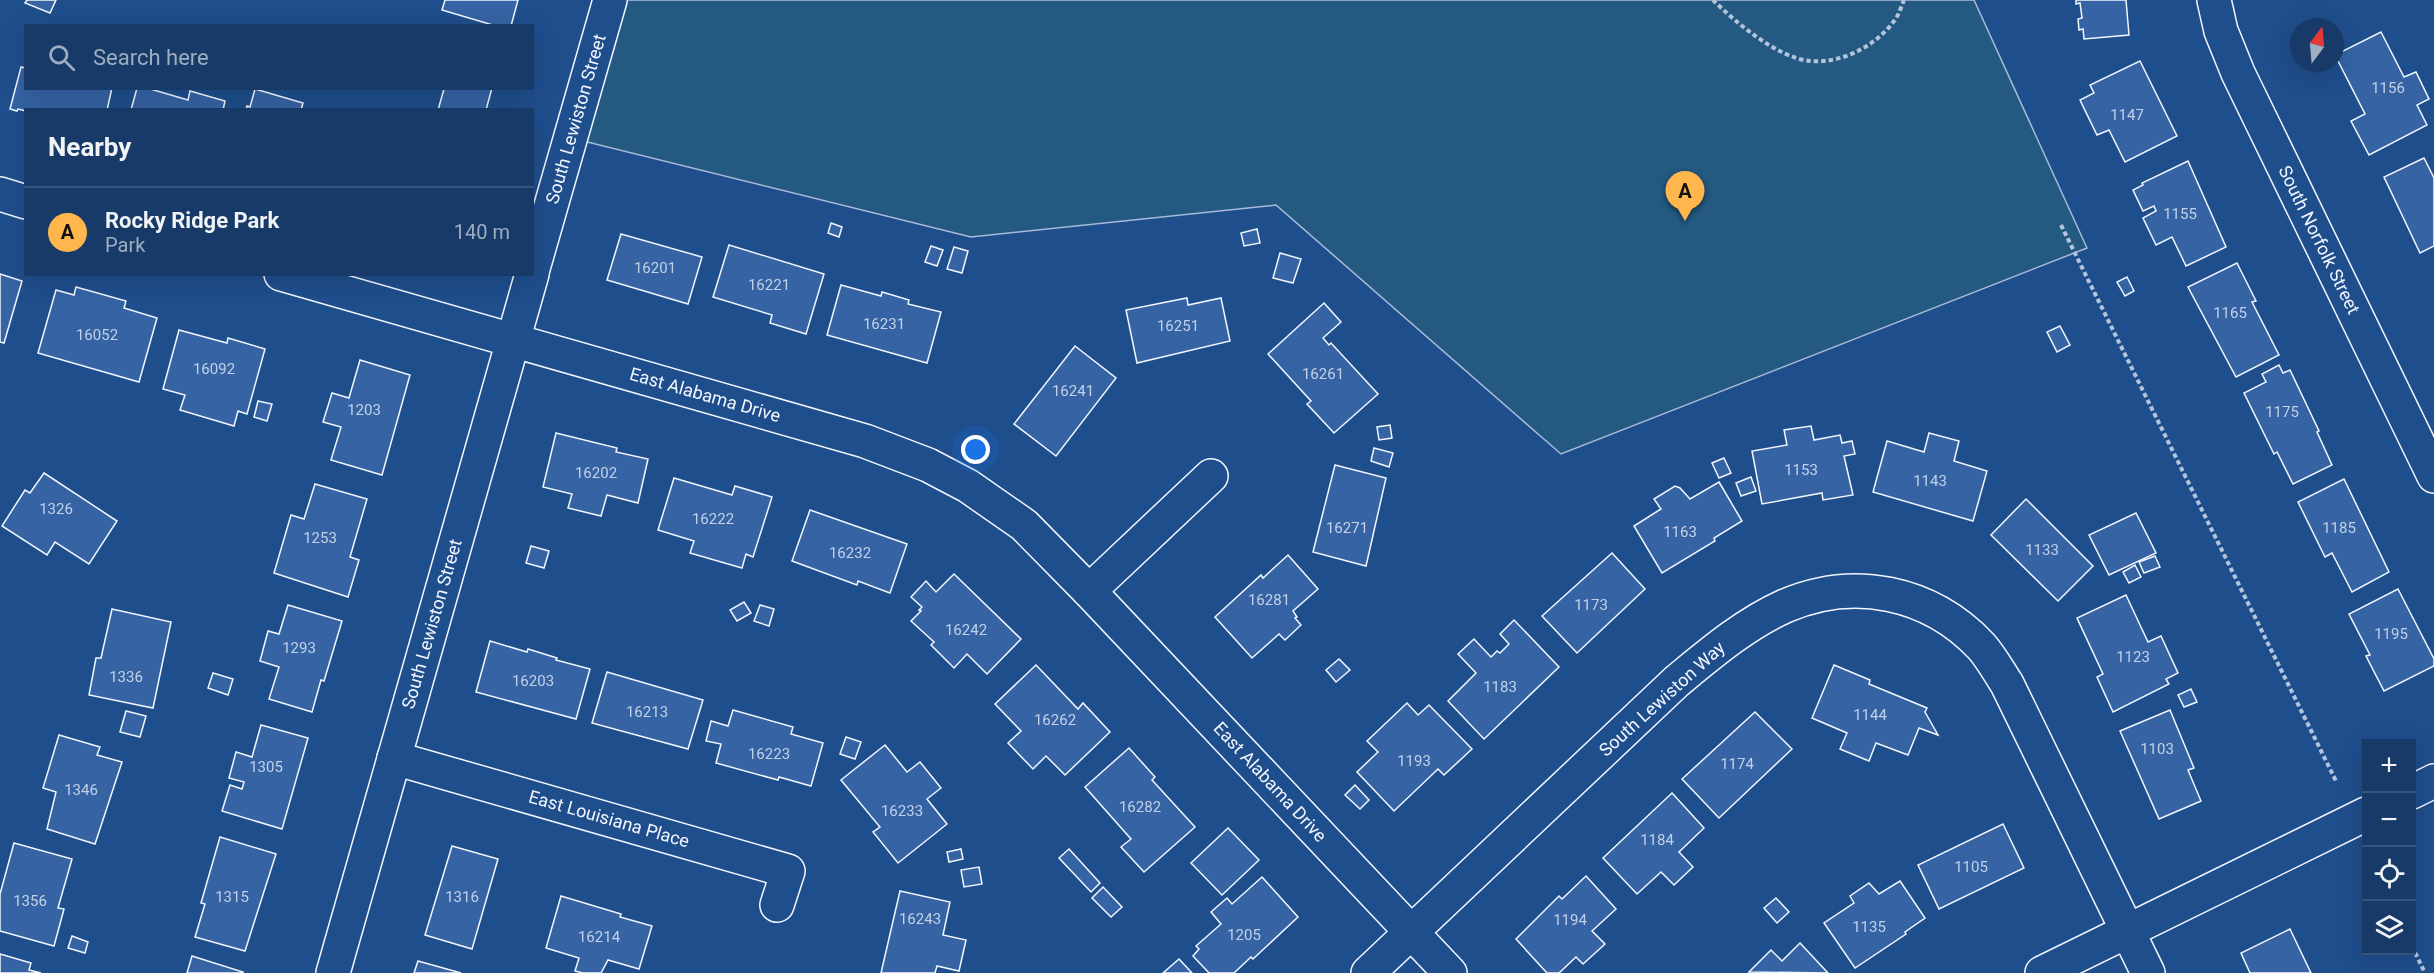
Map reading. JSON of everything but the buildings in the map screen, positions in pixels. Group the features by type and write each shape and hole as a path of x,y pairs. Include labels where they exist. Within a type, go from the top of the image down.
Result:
{"street":[{"name":"South Lewiston Street","path":"534,266 610,0"},
{"name":"South Norfolk Street","path":"2214,0 2221,31 2238,73 2434,476"},
{"path":"0,194 24,201"},
{"name":"East Alabama Drive","path":"288,276 865,441 928,465 968,486 1024,525 1450,973"},
{"name":"South Lewiston Street","path":"333,973 531,276"},
{"path":"1089,591 1211,476"},
{"name":"South Lewiston Way","path":"1368,973 1677,681 1730,638 1784,607 1808,597 1851,590 1886,592 1919,602 1950,618 1983,647 2007,684 2148,973"},
{"name":"East Louisiana Place","path":"394,758 788,870 777,905"},
{"path":"2416,790 2434,781"},
{"path":"2042,973 2362,816"}],"path":[{"path":"1713,0 1730,18 1782,52 1810,61 1846,57 1872,43 1894,21 1904,0"},
{"path":"2061,225 2336,781"},
{"path":"2416,954 2425,973"}],"shaded area":[{"path":"610,0 1974,0 2087,248 1561,454 1276,205 971,237 571,138"}],"place":[{"name":"Rocky Ridge Park","path":"1685,221"}]}
